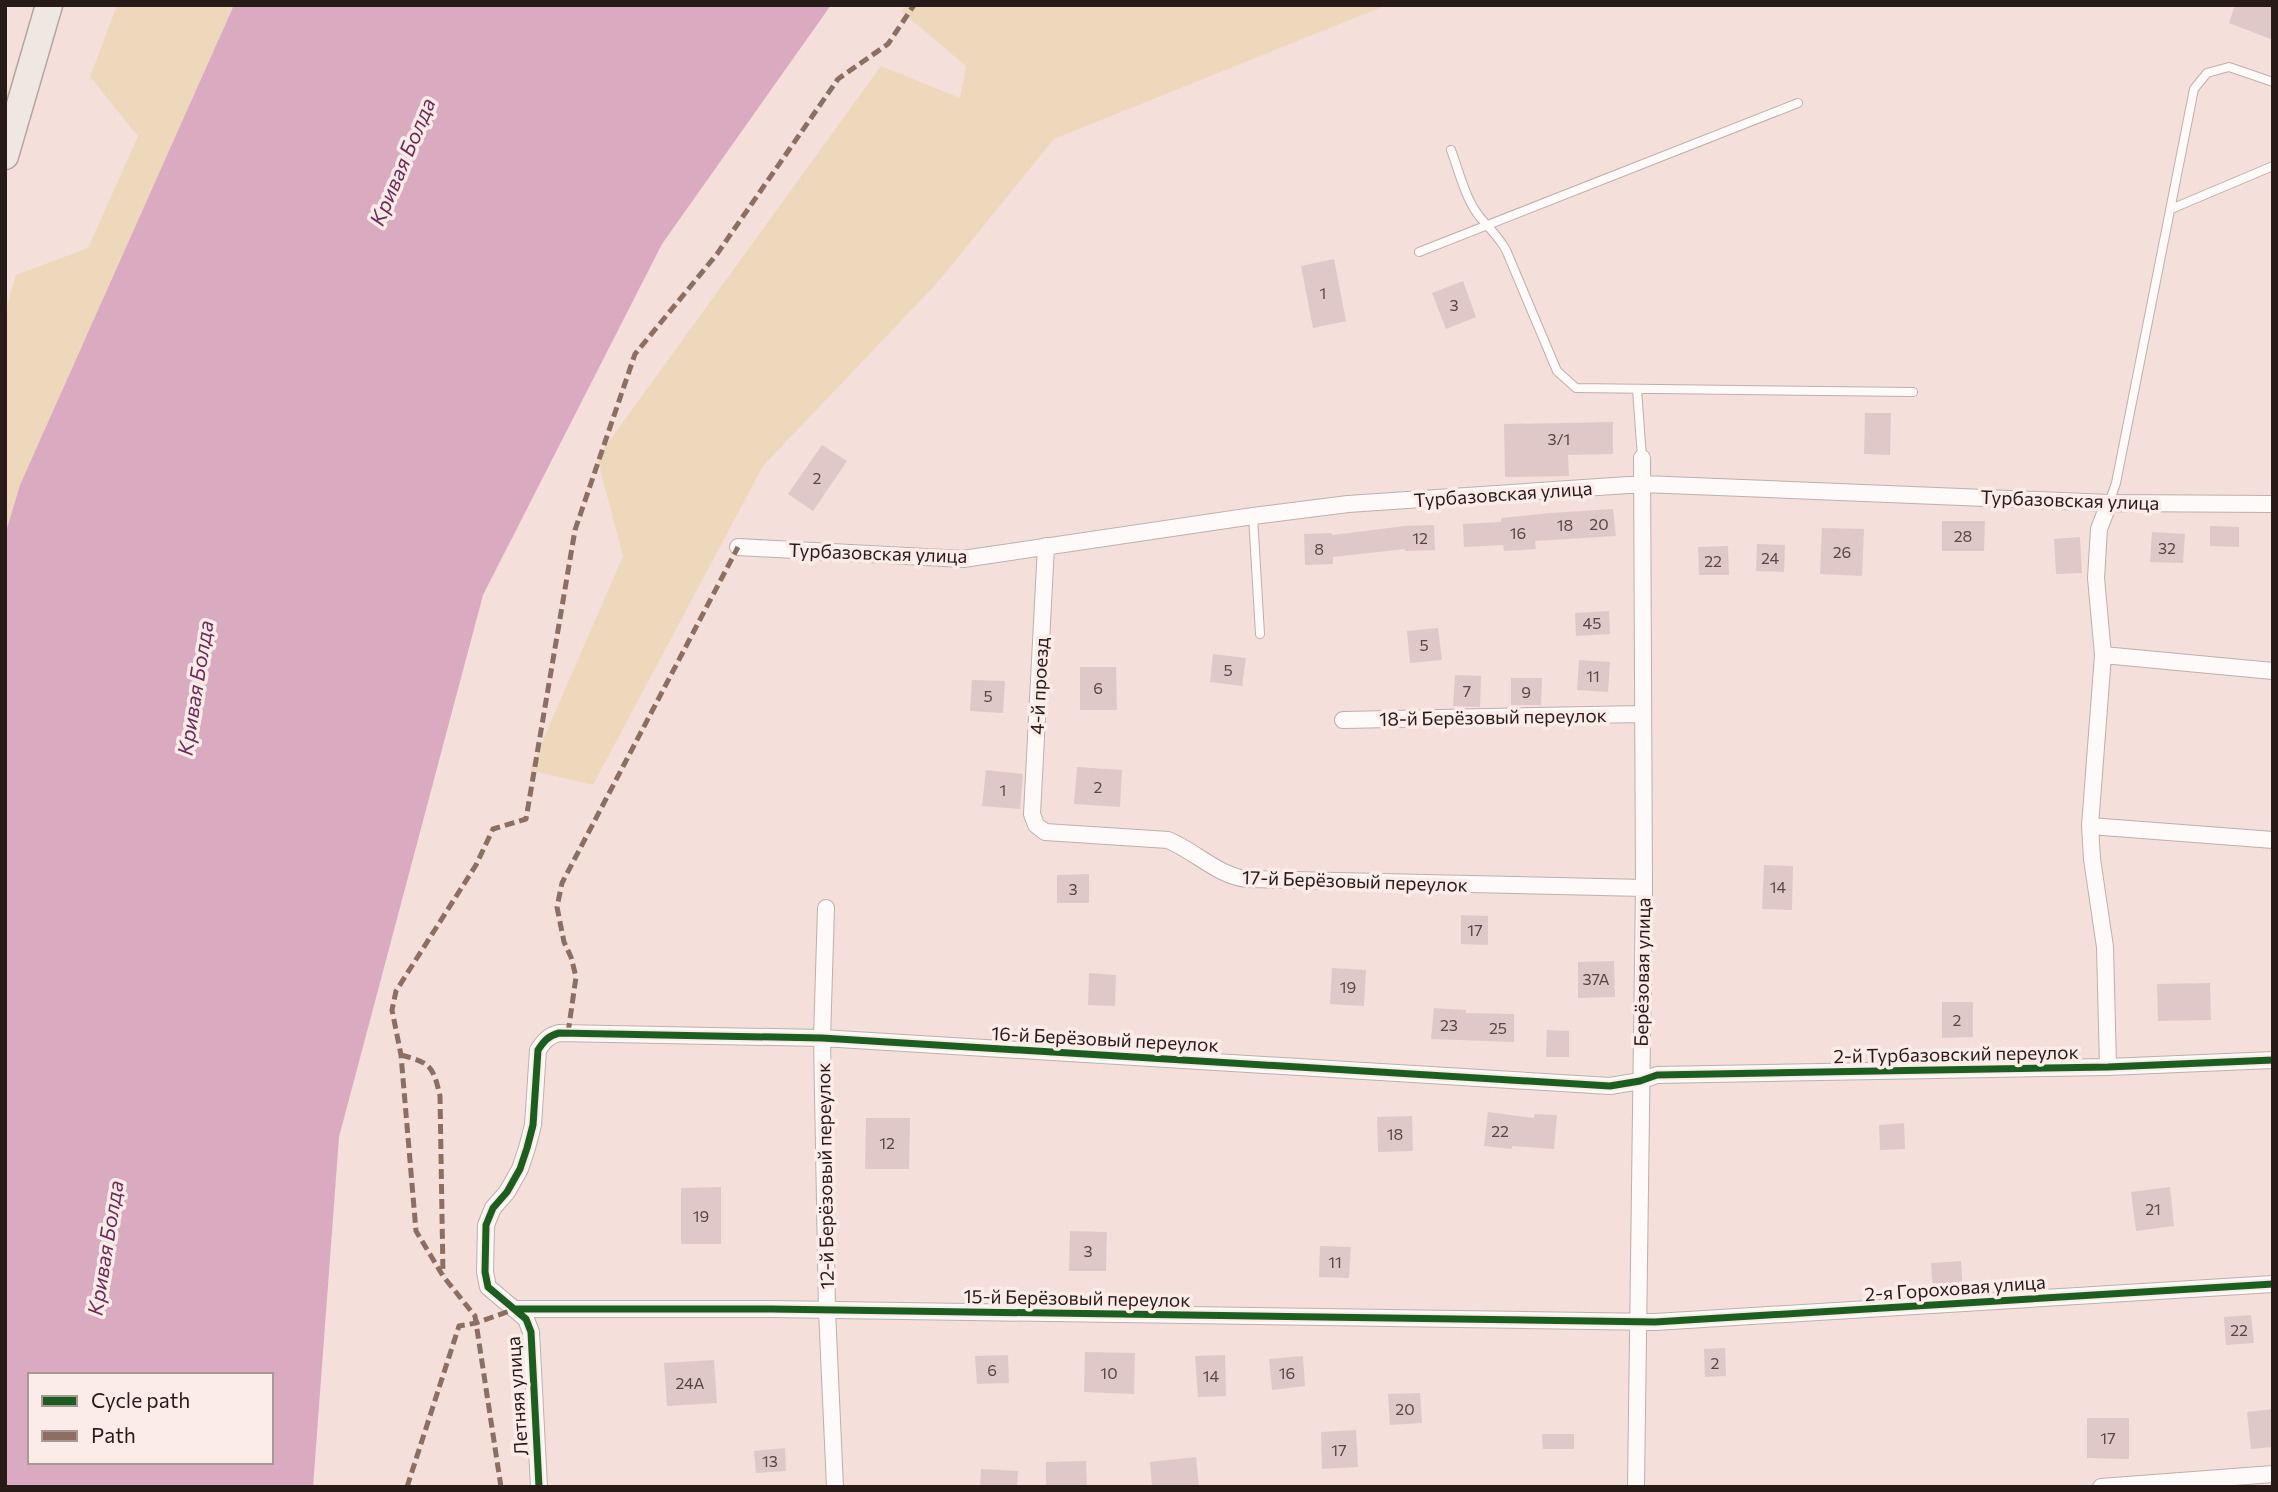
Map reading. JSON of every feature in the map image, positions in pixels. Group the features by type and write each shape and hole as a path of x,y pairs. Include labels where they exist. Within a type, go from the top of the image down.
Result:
{"main road":[{"path":"5,156 49,5"}],"street":[{"name":"Берёзовая улица","path":"1636,1487 1644,888 1642,458"},
{"name":"Турбазовская улица","path":"738,547 963,559 1348,504 1643,484 2109,503 2273,504"},
{"path":"2108,1067 2105,947 2090,826 2102,655 2096,578 2099,528 2109,503"},
{"name":"4-й проезд","path":"1036,825 1032,814 1046,546"},
{"path":"2102,655 2273,671"},
{"name":"18-й Берёзовый переулок","path":"1343,720 1642,714"},
{"name":"17-й Берёзовый переулок","path":"1036,825 1045,832 1168,840 1186,847 1226,874 1247,879 1644,888"},
{"path":"2090,826 2273,840"},
{"name":"12-й Берёзовый переулок","path":"826,908 822,1038 827,1311 835,1487"},
{"name":"16-й Берёзовый переулок","path":"515,1308 488,1287 485,1272 486,1225 493,1208 520,1169 533,1125 538,1050 551,1036 568,1033 822,1038 1610,1086 1640,1081"},
{"name":"2-й Турбазовский переулок","path":"1640,1081 1657,1075 2108,1067 2273,1060"},
{"name":"2-я Гороховая улица","path":"1640,1322 2273,1284"},
{"name":"15-й Берёзовый переулок","path":"515,1308 771,1308 1640,1322"},
{"name":"Летняя улица","path":"515,1308 526,1319 531,1332 538,1487"},
{"path":"2101,1487 2273,1474"}],"lane":[{"path":"2109,503 2116,483 2194,89 2207,73 2229,66 2273,82"},
{"path":"1419,253 1798,103"},
{"path":"1451,150 1472,205 1506,250 1557,370 1576,388 1913,392"},
{"path":"2171,209 2273,166"},
{"path":"1637,389 1642,458"},
{"path":"1253,516 1260,634"}],"shaded area":[{"path":"117,5 234,5 20,485 5,535 5,313 16,275 88,248 138,136 90,77"},
{"path":"905,5 1387,5 1054,139 938,282 763,466 593,785 530,770 623,556 597,458 881,66 960,98 966,66 902,12"}],"water":[{"name":"Кривая Болда","path":"234,5 831,5 662,244 483,595 339,1137 313,1487 5,1487 5,535 20,485"}],"building":[{"path":"2235,5 2273,5 2273,40 2229,23"},
{"path":"1334,259 1346,321 1313,328 1301,266"},
{"path":"1463,281 1476,317 1446,329 1432,293"},
{"path":"1865,413 1891,413 1890,455 1864,454"},
{"path":"1613,422 1613,454 1568,455 1569,476 1505,477 1504,424"},
{"path":"822,445 847,461 813,511 788,494"},
{"path":"1613,509 1616,536 1535,541 1536,549 1504,551 1503,545 1464,547 1463,524 1501,522 1501,518 1550,513"},
{"path":"1942,521 1985,521 1984,551 1942,551"},
{"path":"1434,525 1435,550 1405,549 1333,557 1333,564 1305,565 1304,534 1332,535"},
{"path":"2210,526 2239,527 2239,547 2210,546"},
{"path":"1822,528 1864,529 1862,576 1820,574"},
{"path":"2152,532 2185,534 2183,563 2150,562"},
{"path":"2080,537 2082,573 2056,574 2054,539"},
{"path":"1757,544 1785,545 1784,572 1756,571"},
{"path":"1728,546 1729,575 1699,575 1698,547"},
{"path":"1609,611 1610,634 1576,636 1575,613"},
{"path":"1438,628 1442,660 1410,663 1407,631"},
{"path":"1213,654 1246,658 1242,686 1210,682"},
{"path":"1579,660 1610,662 1608,692 1577,690"},
{"path":"1080,667 1116,667 1117,710 1080,710"},
{"path":"1455,675 1481,676 1480,707 1453,706"},
{"path":"1511,678 1542,678 1541,705 1511,705"},
{"path":"972,680 1005,681 1003,713 970,711"},
{"path":"1077,767 1122,770 1120,807 1074,804"},
{"path":"986,770 1023,774 1020,809 982,806"},
{"path":"1764,865 1793,866 1792,910 1762,909"},
{"path":"1089,874 1089,903 1057,903 1057,875"},
{"path":"1461,915 1488,916 1488,945 1461,944"},
{"path":"1614,961 1615,997 1578,998 1578,962"},
{"path":"1332,968 1366,970 1364,1006 1330,1004"},
{"path":"1089,973 1116,975 1115,1006 1088,1005"},
{"path":"2210,983 2211,1020 2158,1021 2157,984"},
{"path":"1942,1002 1973,1002 1973,1037 1942,1038"},
{"path":"1434,1008 1466,1010 1466,1013 1514,1014 1514,1042 1431,1039"},
{"path":"1547,1030 1569,1031 1569,1057 1546,1057"},
{"path":"1488,1112 1534,1118 1535,1114 1557,1115 1554,1149 1484,1146"},
{"path":"1412,1116 1413,1151 1378,1152 1377,1117"},
{"path":"866,1118 910,1118 909,1169 865,1169"},
{"path":"1904,1123 1905,1149 1880,1150 1879,1125"},
{"path":"721,1187 721,1244 681,1244 681,1188"},
{"path":"2170,1187 2174,1226 2136,1231 2131,1192"},
{"path":"1070,1231 1107,1232 1106,1271 1069,1271"},
{"path":"1320,1246 1351,1247 1349,1278 1319,1277"},
{"path":"1961,1261 1963,1293 1933,1294 1931,1263"},
{"path":"2251,1315 2254,1343 2226,1345 2224,1317"},
{"path":"1725,1348 1726,1376 1705,1377 1704,1349"},
{"path":"1085,1352 1135,1353 1134,1394 1084,1392"},
{"path":"1008,1355 1009,1383 977,1384 975,1356"},
{"path":"1225,1355 1226,1396 1198,1397 1195,1356"},
{"path":"1303,1356 1305,1386 1272,1390 1269,1359"},
{"path":"714,1360 717,1403 667,1406 664,1363"},
{"path":"1420,1393 1422,1423 1390,1425 1388,1394"},
{"path":"2273,1409 2273,1447 2251,1449 2247,1412"},
{"path":"2087,1418 2129,1418 2129,1459 2087,1458"},
{"path":"1356,1430 1358,1467 1322,1469 1321,1432"},
{"path":"1542,1434 1574,1434 1574,1449 1543,1449"},
{"path":"785,1448 786,1471 756,1473 754,1451"},
{"path":"1196,1457 1199,1487 1152,1487 1150,1462"},
{"path":"1086,1461 1087,1487 1046,1487 1046,1462"},
{"path":"981,1469 1018,1471 1017,1487 980,1487"}],"marked path":[{"path":"501,1487 475,1316 443,1276 416,1231 401,1055 392,1010 396,991 476,865 493,829 526,819 575,530 635,354 717,254 838,79 888,44 914,5"},
{"path":"568,1033 576,977 564,942 557,907 562,883 738,547"},
{"path":"401,1055 429,1067 440,1096 443,1274"},
{"path":"407,1487 459,1326 515,1309"}],"cycle path":[{"path":"539,1487 531,1332 526,1319 488,1287 485,1272 486,1225 493,1208 507,1192 520,1169 527,1148 533,1125 538,1050 547,1039 559,1033 822,1038 1610,1086 1657,1075 2108,1067 2273,1060"},
{"path":"515,1309 771,1309 1655,1322 2273,1284"}]}
